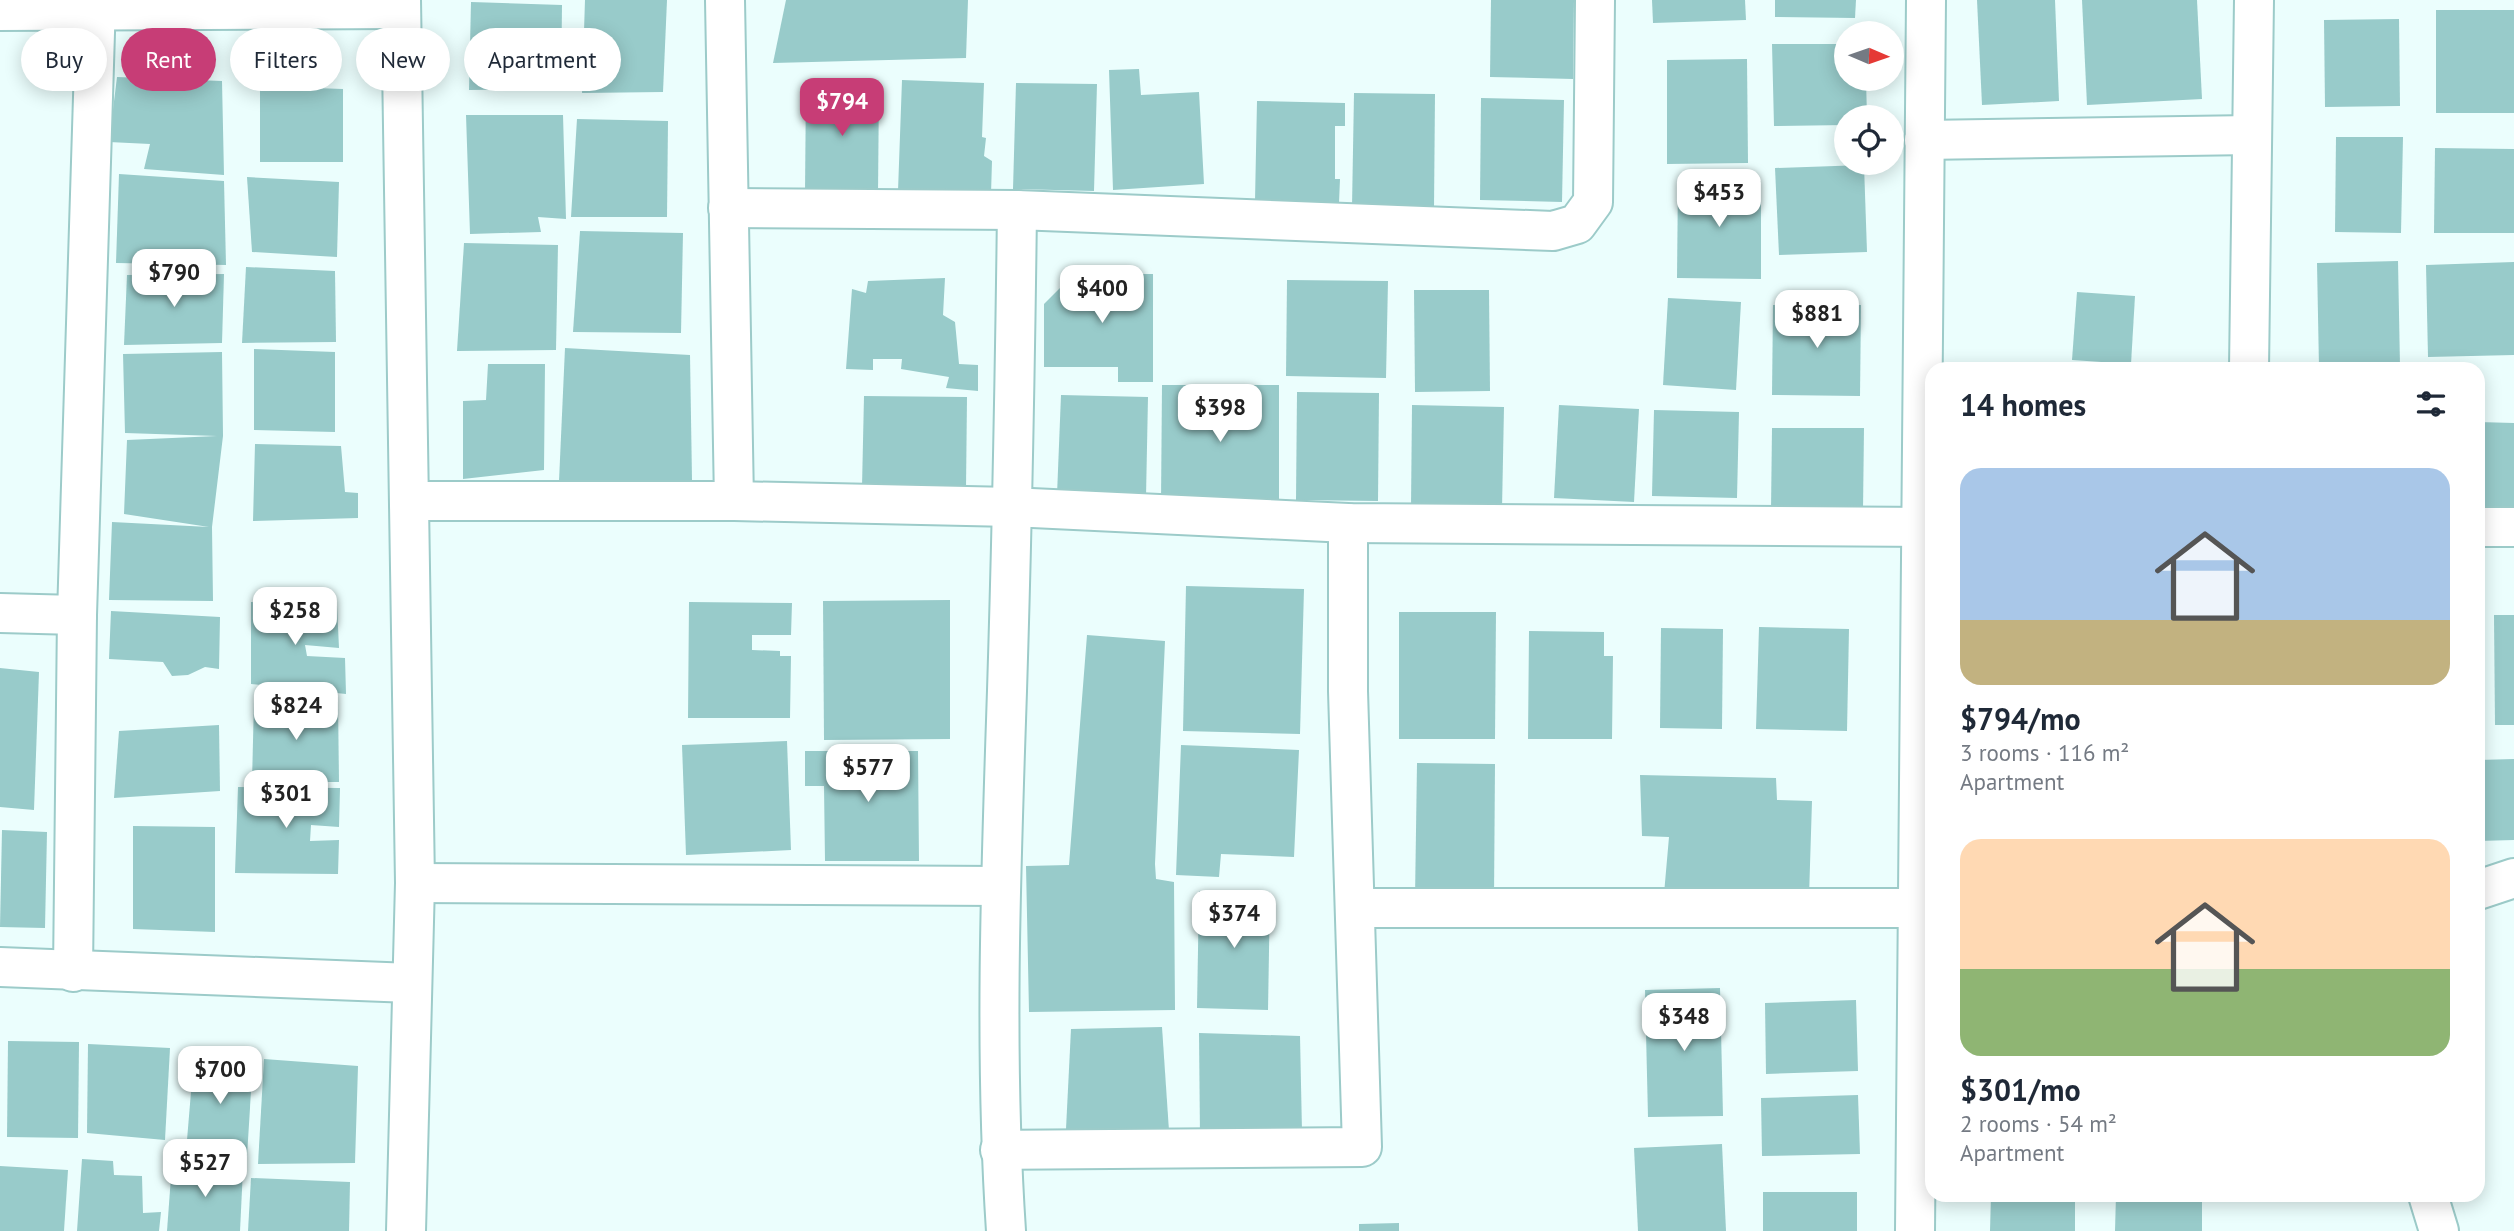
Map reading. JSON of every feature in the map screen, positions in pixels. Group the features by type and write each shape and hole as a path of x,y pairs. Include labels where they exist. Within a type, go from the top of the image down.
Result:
{"street":[{"path":"725,0 734,501"},
{"path":"728,208 1017,210 1553,231 1577,224 1593,202 1595,0"},
{"path":"1926,0 1926,362"},
{"path":"2249,362 2254,0"},
{"path":"73,972 77,615 96,5"},
{"path":"0,11 96,5 401,5 415,883 406,1231"},
{"path":"1924,140 2252,135"},
{"path":"1006,1231 1000,1150 1000,886 1012,508 1017,210"},
{"path":"409,501 734,501 1012,508 1348,523 1925,527"},
{"path":"1000,1150 1362,1147 1348,691 1348,523"},
{"path":"2485,527 2514,527"},
{"path":"0,613 77,615"},
{"path":"1915,1231 1919,908 1925,755"},
{"path":"2485,888 2514,878"},
{"path":"415,883 1000,886"},
{"path":"1356,908 1919,908"},
{"path":"0,967 73,972 411,983"},
{"path":"2429,1202 2439,1231"}],"building":[{"path":"585,0 667,0 663,92 582,93 621,91 621,28 584,28"},
{"path":"786,0 968,0 966,58 773,63"},
{"path":"1491,0 1574,0 1573,79 1490,77"},
{"path":"1652,0 1745,0 1746,20 1653,23"},
{"path":"1775,0 1856,0 1855,18 1775,17"},
{"path":"1977,0 2055,0 2059,101 1982,105"},
{"path":"2082,0 2197,0 2202,99 2087,105"},
{"path":"471,2 562,5 562,28 470,28"},
{"path":"2436,10 2514,10 2514,113 2436,113"},
{"path":"2399,19 2400,106 2325,107 2324,20"},
{"path":"1772,44 1834,44 1834,91 1866,91 1867,105 1834,105 1834,125 1774,126"},
{"path":"1747,59 1748,163 1667,164 1667,60"},
{"path":"1139,69 1141,95 1199,92 1204,184 1113,190 1109,70"},
{"path":"117,77 121,77 121,91 216,91 216,81 222,81 224,175 144,169 150,144 109,142"},
{"path":"902,80 984,83 982,137 986,138 984,156 992,161 991,194 898,191"},
{"path":"806,82 879,83 878,194 805,193"},
{"path":"1016,83 1097,84 1094,191 1013,189"},
{"path":"343,89 343,162 260,162 260,91"},
{"path":"1354,93 1435,94 1434,208 1352,207"},
{"path":"1481,98 1564,100 1562,202 1480,200"},
{"path":"1257,101 1345,103 1345,126 1335,126 1335,179 1340,179 1339,203 1255,201"},
{"path":"466,115 563,115 566,219 538,217 541,232 470,234"},
{"path":"577,119 668,121 667,217 571,217"},
{"path":"2336,137 2403,137 2401,233 2335,232"},
{"path":"2435,148 2514,149 2514,233 2434,233"},
{"path":"1834,166 1834,175 1864,175 1867,252 1779,255 1775,168"},
{"path":"119,174 224,181 226,265 116,263"},
{"path":"247,177 339,182 337,257 252,252"},
{"path":"1678,179 1761,181 1761,279 1677,278"},
{"path":"580,231 683,233 681,333 573,332"},
{"path":"464,243 558,245 556,350 457,351"},
{"path":"2398,261 2400,362 2319,362 2317,263"},
{"path":"2514,262 2514,355 2428,357 2426,265"},
{"path":"246,267 335,271 336,342 242,343"},
{"path":"224,274 222,343 124,345 127,275"},
{"path":"1074,274 1153,274 1153,382 1118,382 1118,367 1044,367 1044,304"},
{"path":"945,278 943,315 955,322 959,364 978,365 978,391 946,388 949,377 901,369 902,359 873,359 873,370 846,369 852,289 866,293 868,281"},
{"path":"1287,280 1388,281 1386,378 1286,376"},
{"path":"1414,290 1489,290 1490,391 1415,392"},
{"path":"2077,292 2135,296 2131,362 2072,360"},
{"path":"1668,298 1741,302 1736,390 1663,385"},
{"path":"1773,305 1861,305 1860,396 1772,395"},
{"path":"565,348 690,355 692,480 559,481"},
{"path":"254,349 335,352 335,432 254,430"},
{"path":"222,352 223,436 212,527 213,601 109,600 112,522 209,527 124,514 127,440 217,436 125,433 123,354"},
{"path":"488,364 545,364 544,470 463,479 463,401 486,400"},
{"path":"1162,385 1279,385 1279,502 1161,502"},
{"path":"1297,392 1379,393 1378,501 1296,500"},
{"path":"1061,395 1148,397 1146,497 1057,495"},
{"path":"864,396 967,397 966,489 862,487"},
{"path":"1412,405 1504,407 1502,509 1411,507"},
{"path":"1559,405 1639,409 1634,502 1554,498"},
{"path":"1654,410 1739,412 1737,498 1652,496"},
{"path":"2485,422 2514,423 2514,512 2485,511"},
{"path":"1772,428 1864,428 1863,510 1771,510"},
{"path":"255,444 341,446 345,492 358,493 358,518 253,521"},
{"path":"1186,586 1304,589 1300,734 1183,731"},
{"path":"950,600 950,739 824,740 823,601"},
{"path":"251,602 337,606 339,648 305,645 307,656 345,658 346,694 251,684"},
{"path":"689,602 792,603 791,635 752,635 752,650 780,651 780,656 791,656 790,718 688,718"},
{"path":"111,611 220,617 219,669 205,667 188,675 172,676 163,662 109,659"},
{"path":"1399,612 1496,612 1495,739 1399,739"},
{"path":"2494,615 2514,615 2514,725 2495,725"},
{"path":"1759,627 1849,629 1847,731 1756,729"},
{"path":"1661,628 1723,629 1722,729 1660,728"},
{"path":"1529,631 1604,632 1604,656 1613,656 1612,739 1528,739"},
{"path":"1087,635 1165,641 1155,864 1156,879 1174,882 1175,1010 1029,1012 1026,866 1069,865"},
{"path":"0,668 39,672 34,810 0,807"},
{"path":"254,700 338,702 339,782 252,782"},
{"path":"219,725 220,791 114,798 119,731"},
{"path":"787,741 791,850 686,855 682,745"},
{"path":"1181,745 1299,750 1294,857 1221,854 1219,877 1176,875"},
{"path":"805,751 918,751 919,861 825,861 824,786 805,786"},
{"path":"2514,759 2514,840 2485,841 2485,760"},
{"path":"1417,763 1495,764 1494,898 1415,898"},
{"path":"1640,775 1776,778 1777,800 1812,801 1809,897 1664,894 1669,837 1642,836"},
{"path":"238,787 340,788 339,827 311,825 310,841 339,840 338,874 235,873"},
{"path":"133,826 215,827 215,932 133,929"},
{"path":"2,830 47,832 45,928 0,927"},
{"path":"1199,891 1270,892 1268,1010 1197,1008"},
{"path":"1720,988 1723,1116 1648,1117 1645,990"},
{"path":"1856,1000 1858,1071 1766,1074 1765,1003"},
{"path":"1162,1027 1169,1131 1066,1129 1071,1029"},
{"path":"1199,1033 1300,1036 1302,1132 1200,1137"},
{"path":"8,1041 79,1042 78,1138 7,1137"},
{"path":"88,1044 170,1048 165,1140 87,1133"},
{"path":"194,1056 253,1059 247,1156 186,1152"},
{"path":"264,1059 358,1066 355,1163 258,1164"},
{"path":"1858,1095 1860,1154 1762,1156 1761,1098"},
{"path":"1722,1144 1726,1231 1638,1231 1634,1148"},
{"path":"82,1159 113,1161 114,1175 142,1176 143,1213 161,1212 159,1231 77,1231"},
{"path":"172,1163 243,1169 240,1231 167,1231"},
{"path":"0,1166 68,1170 64,1231 0,1231"},
{"path":"251,1178 350,1182 349,1231 248,1231"},
{"path":"1763,1192 1857,1192 1857,1231 1763,1231"},
{"path":"1991,1202 2075,1202 2075,1231 1990,1231"},
{"path":"2116,1202 2202,1202 2202,1231 2115,1231"},
{"path":"1399,1223 1399,1231 1359,1231 1359,1224"}]}
